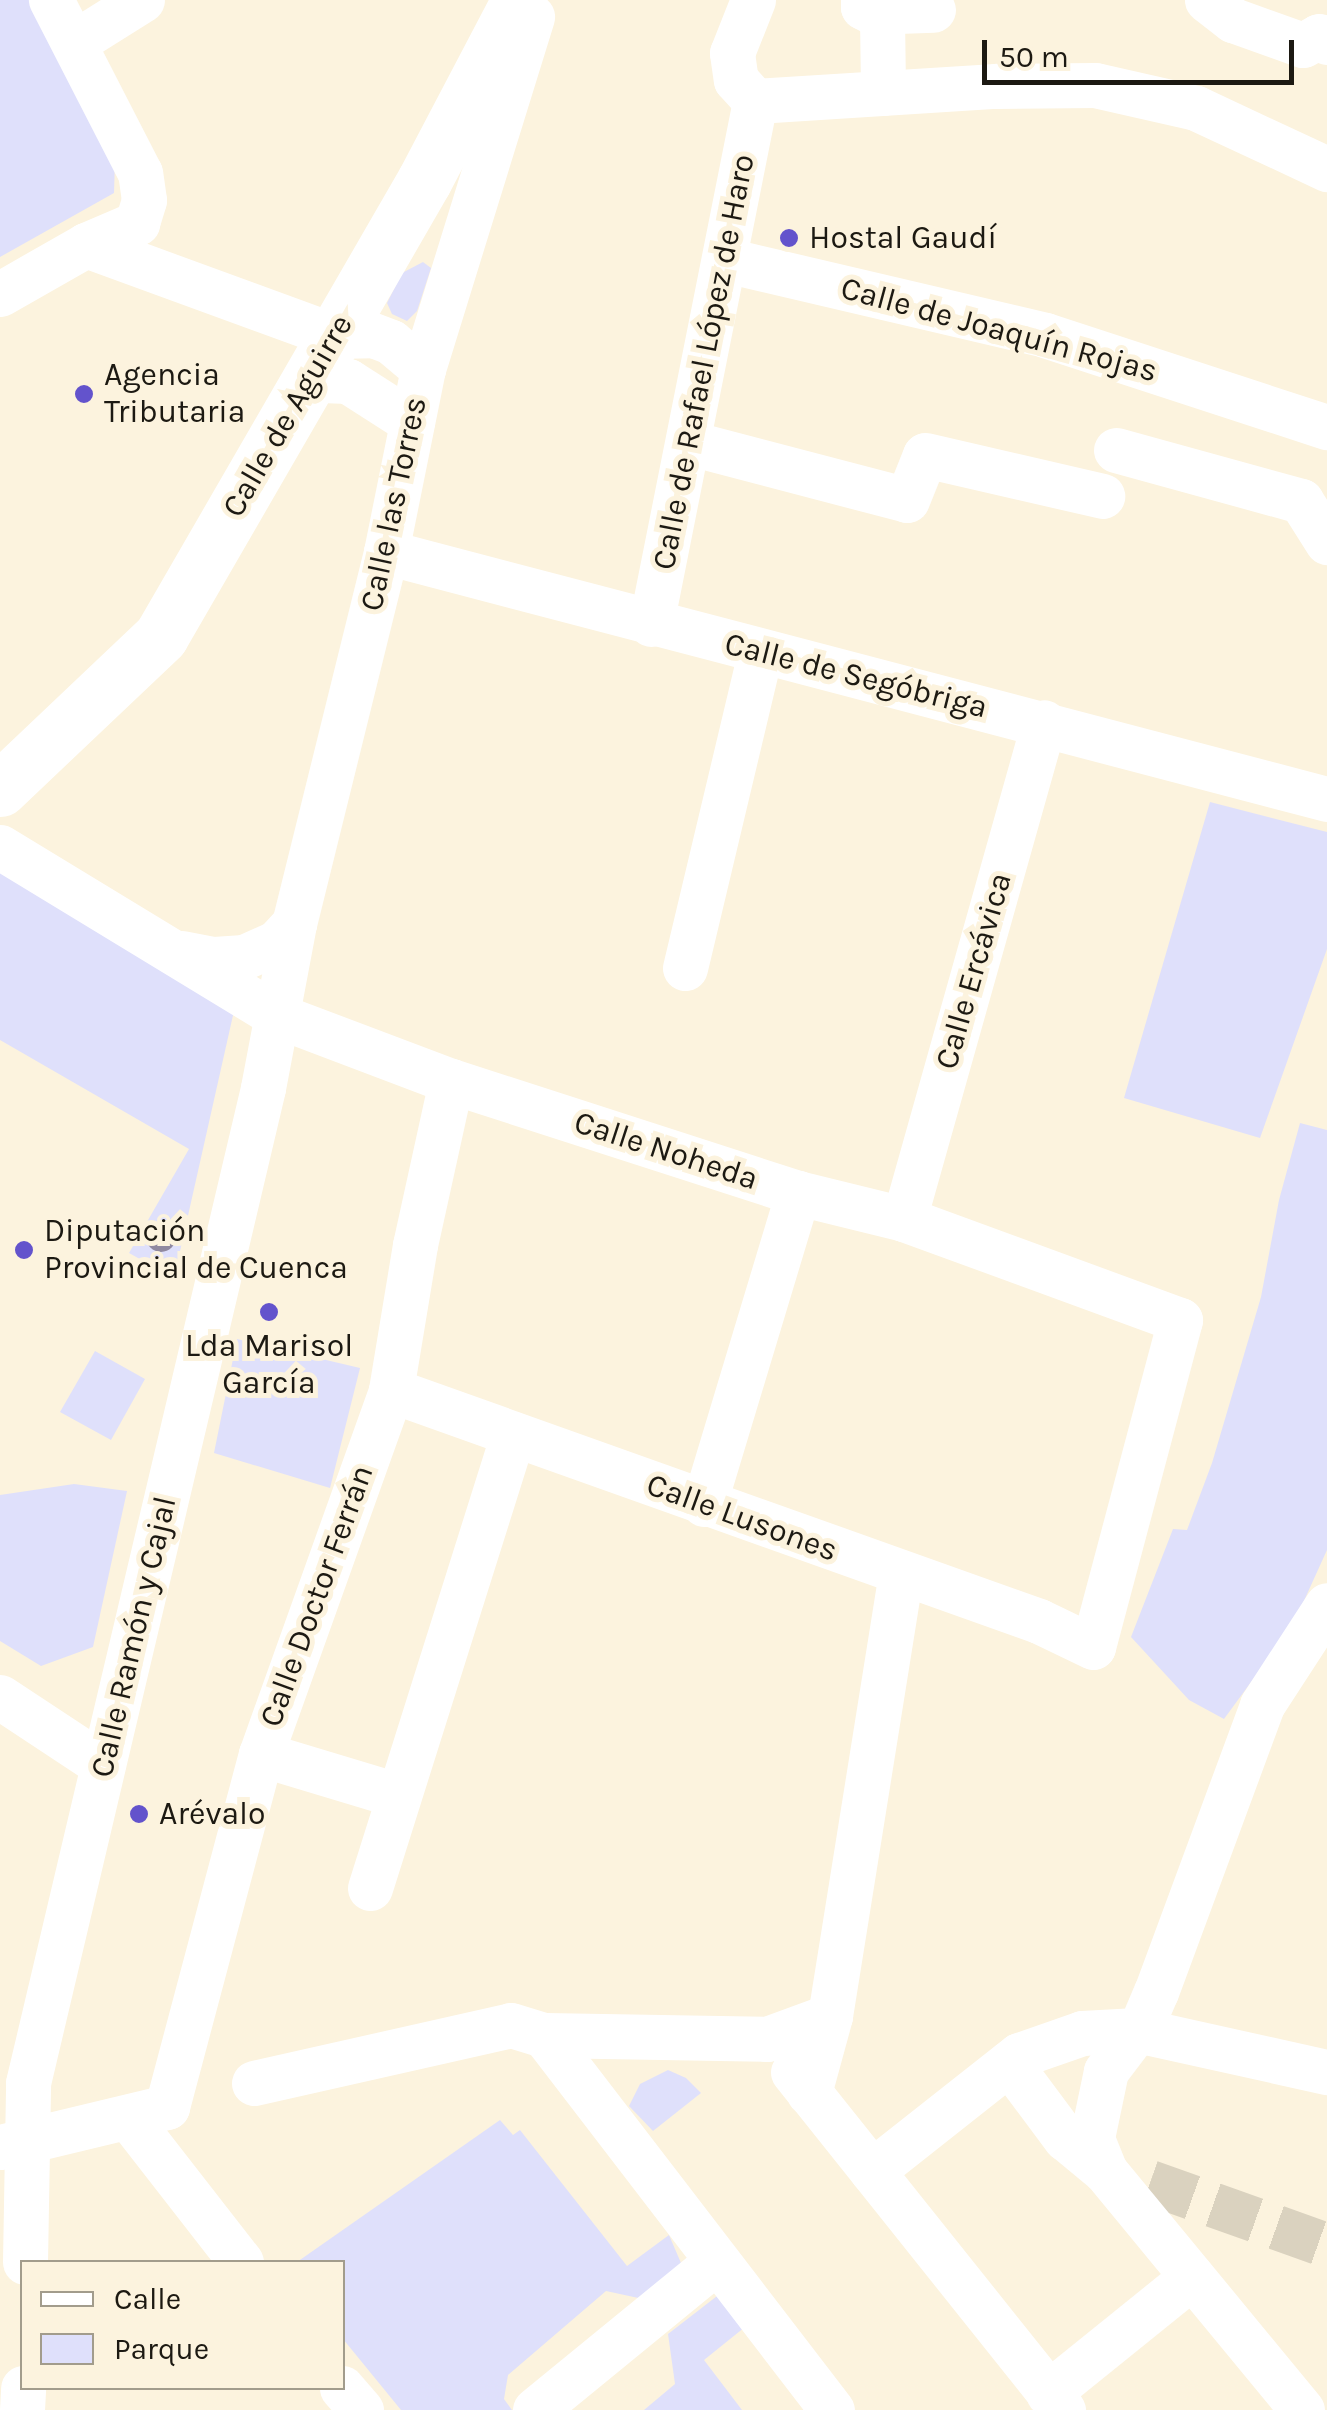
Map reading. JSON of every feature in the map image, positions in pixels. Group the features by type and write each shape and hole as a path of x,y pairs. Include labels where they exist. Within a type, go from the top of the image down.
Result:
{"street":[{"path":"0,294 86,246 138,223 144,200 140,173 51,0"},
{"path":"75,42 142,0"},
{"name":"Calle de Aguirre","path":"0,789 160,636 424,181 519,0"},
{"name":"Calle las Torres","path":"276,1014 294,924 386,552 423,369 536,0"},
{"path":"753,0 732,53 736,80 755,101 1095,85 1196,108 1327,169"},
{"path":"1206,0 1232,20 1302,45 1319,36 1327,42"},
{"path":"883,93 873,8 933,10"},
{"name":"Calle de Rafael López de Haro","path":"651,624 755,101"},
{"path":"86,246 334,336 373,335 391,342 423,369"},
{"name":"Calle de Joaquín Rojas","path":"726,260 1044,335 1327,427"},
{"path":"303,389 321,380 348,381 412,422"},
{"path":"690,443 908,500 925,455 1102,496"},
{"path":"1116,450 1302,500 1327,542"},
{"name":"Calle de Segóbriga","path":"386,552 760,654 1044,722 1327,799"},
{"path":"684,968 760,654"},
{"name":"Calle Ercávica","path":"904,1220 1044,722"},
{"name":"Calle Noheda","path":"0,846 276,1014 452,1081 798,1193 904,1220 1180,1320 1093,1646"},
{"name":"Calle Noheda","path":"166,950 214,960 244,957 277,942 294,924"},
{"name":"Calle Ramón y Cajal","path":"24,2260 13,2144 263,1088 276,1014"},
{"name":"Calle Doctor Ferrán","path":"148,2112 261,1754 390,1390 414,1245 452,1081"},
{"path":"704,1504 798,1193"},
{"name":"Calle Lusones","path":"390,1390 900,1576 1039,1621 1093,1646"},
{"path":"370,1888 513,1434"},
{"path":"809,2092 830,2016 900,1576"},
{"path":"1302,2410 1192,2277 1092,2138 1106,2071 1137,2030 1163,1977 1262,1705 1327,1605"},
{"path":"0,1698 103,1765"},
{"path":"261,1754 397,1794"},
{"path":"254,2083 510,2025 544,2036 766,2039 830,2016"},
{"path":"872,2171 1009,2063 1052,2040 1082,2033 1137,2030 1327,2072"},
{"path":"544,2036 832,2410"},
{"path":"766,2039 1056,2402 1192,2277"},
{"path":"1009,2063 1065,2138 1125,2181"},
{"path":"13,2144 148,2112 241,2260"},
{"path":"535,2410 716,2262"}],"green space":[{"path":"0,0 31,0 115,159 114,193 0,257"},
{"path":"423,262 431,268 417,311 407,321 392,314 387,303 402,273"},
{"path":"1210,802 1327,832 1327,949 1260,1138 1124,1098"},
{"path":"0,868 236,1002 174,1278 129,1253 189,1149 0,1040"},
{"path":"1300,1123 1327,1130 1327,1550 1293,1625 1224,1719 1189,1700 1131,1637 1173,1529 1187,1530 1212,1463 1261,1297 1279,1200"},
{"path":"237,1339 360,1368 330,1488 214,1453"},
{"path":"95,1351 145,1379 111,1440 60,1412"},
{"path":"74,1484 127,1491 93,1647 41,1666 0,1641 0,1495"},
{"path":"668,2070 686,2078 701,2093 653,2131 629,2106 640,2084"},
{"path":"500,2120 513,2135 520,2130 627,2266 669,2235 684,2270 643,2299 606,2291 508,2375 504,2399 512,2410 401,2410 345,2341 345,2260 300,2260"},
{"path":"721,2293 745,2327 704,2360 742,2410 644,2410 675,2384 668,2334"}],"tunnel":[{"path":"1150,2182 1327,2245"}],"place":[{"name":"Hostal Gaudí","path":"789,238"},
{"name":"Agencia Tributaria","path":"84,394"},
{"name":"Diputación Provincial de Cuenca","path":"24,1250"},
{"name":"Lda Marisol García","path":"269,1312"},
{"name":"Arévalo","path":"139,1814"}]}
